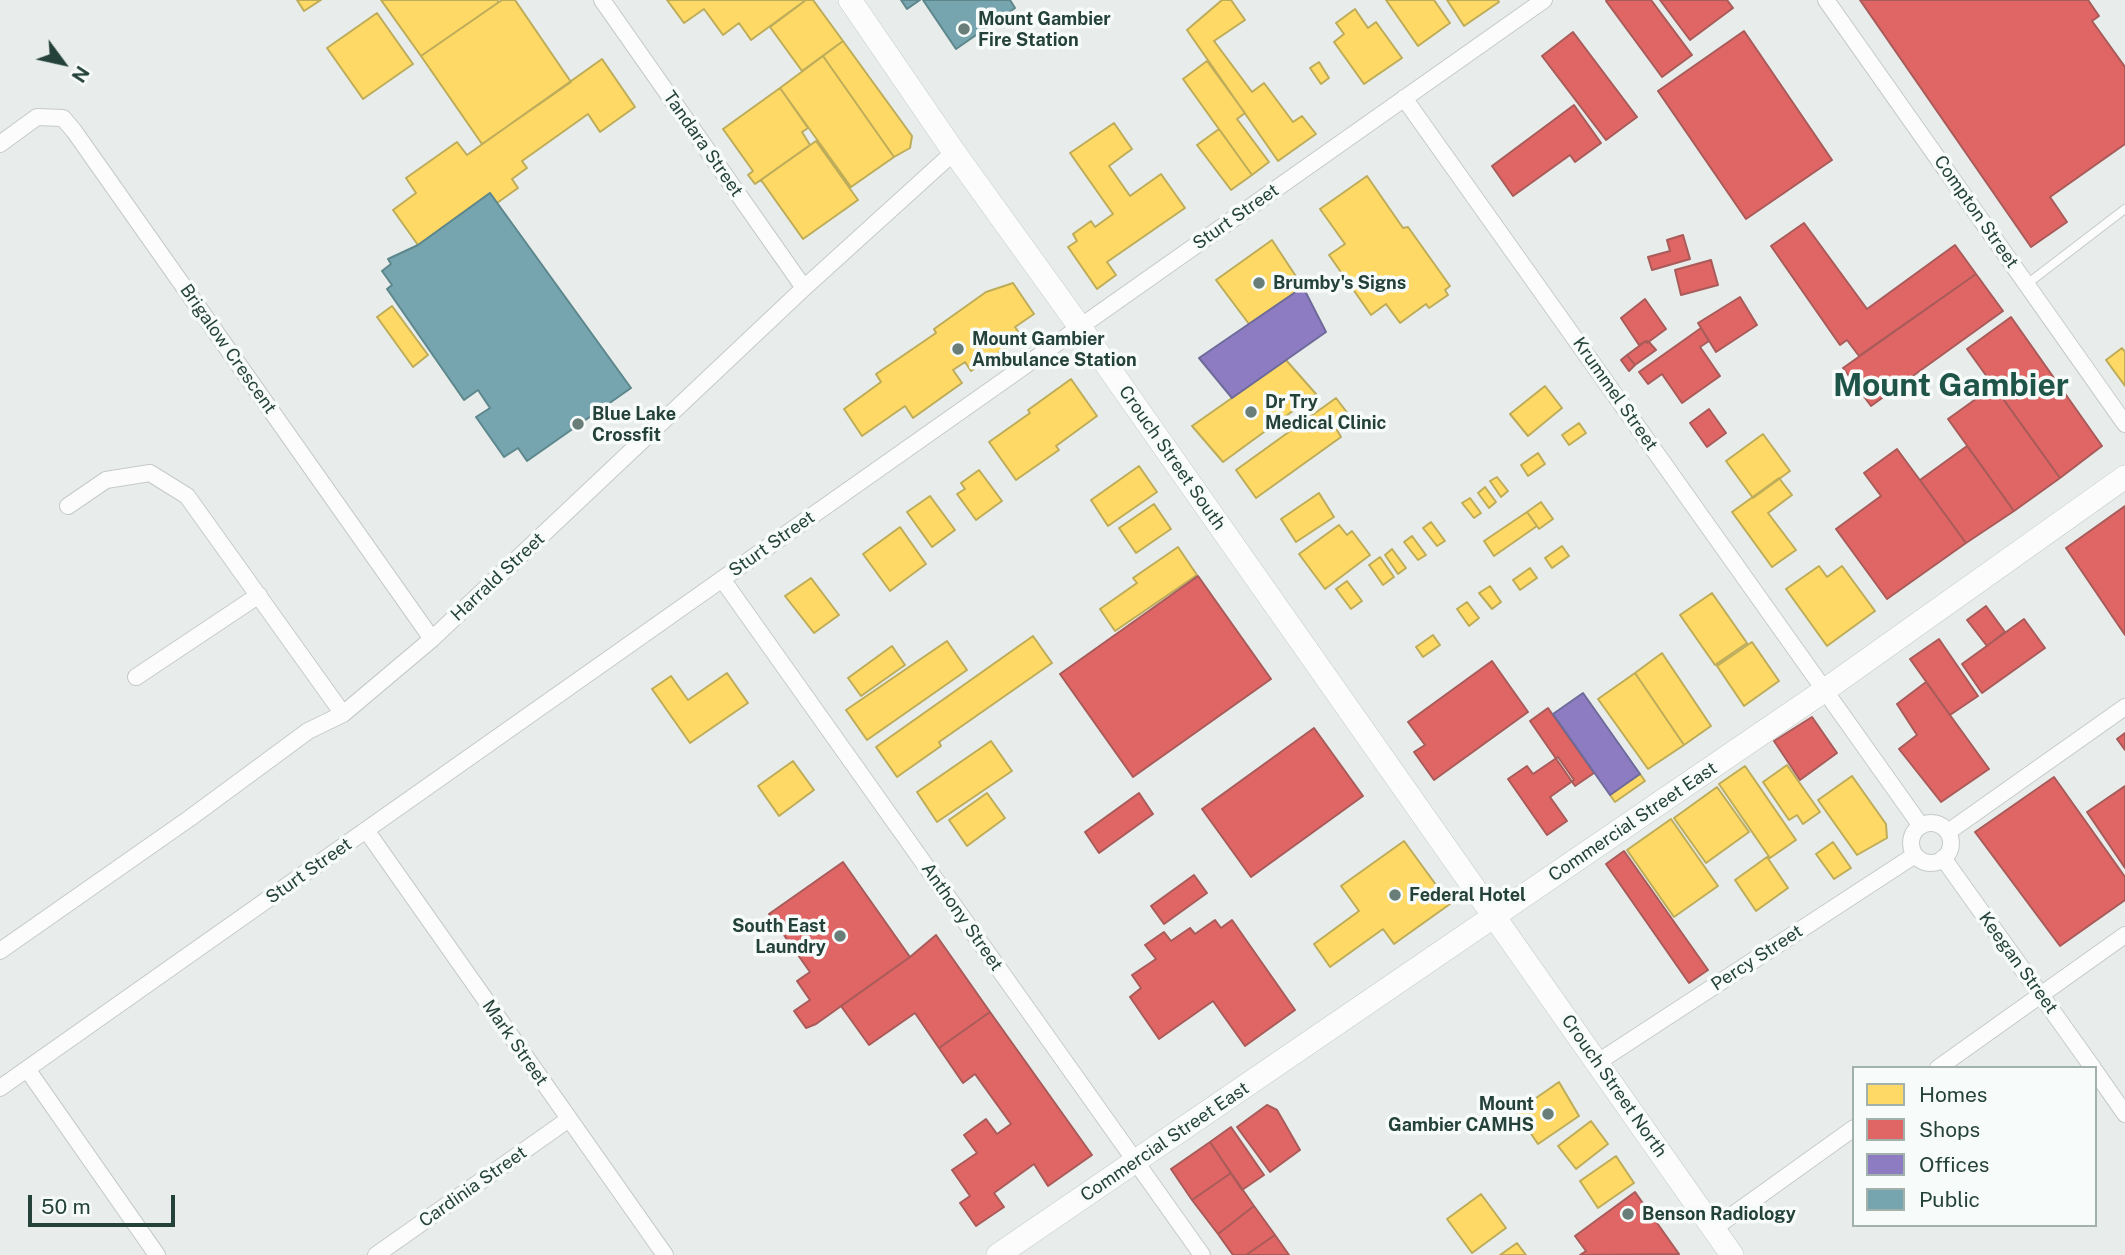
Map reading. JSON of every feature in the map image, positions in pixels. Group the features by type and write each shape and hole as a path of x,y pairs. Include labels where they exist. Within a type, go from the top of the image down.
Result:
{"street":[{"name":"Tandara Street","path":"602,0 804,288"},
{"name":"Crouch Street South","path":"850,0 954,152 1495,916"},
{"name":"Sturt Street","path":"0,1088 1544,0"},
{"name":"Compton Street","path":"1826,0 2125,424"},
{"name":"Krummel Street","path":"1404,98 1825,690"},
{"name":"Brigalow Crescent","path":"0,145 37,117 63,118 432,639"},
{"name":"Harrald Street","path":"0,951 190,818 308,731 343,714 432,639 804,288 954,152"},
{"path":"68,506 106,480 150,473 187,496 343,714"},
{"name":"Commercial Street East","path":"998,1255 1825,690 2125,477"},
{"name":"Anthony Street","path":"722,579 1202,1255"},
{"path":"136,677 259,595"},
{"path":"1825,690 1921,826"},
{"path":"1948,832 2125,707"},
{"path":"1933,823 1948,832 1951,844 1943,859 1927,862 1915,855 1913,835 1921,826 1933,823"},
{"name":"Mark Street","path":"366,830 665,1255"},
{"name":"Percy Street","path":"1598,1062 1915,855"},
{"name":"Keegan Street","path":"1943,859 2091,1066"},
{"name":"Crouch Street North","path":"1495,916 1732,1255"},
{"path":"1941,1066 2125,935"},
{"path":"27,1069 157,1255"},
{"name":"Keegan Street","path":"2097,1074 2125,1114"},
{"name":"Cardinia Street","path":"376,1255 569,1119"},
{"path":"1713,1229 1852,1129"}],"lane":[{"path":"2027,284 2125,209"}],"building: Homes":[{"path":"297,0 321,0 304,11"},
{"path":"381,0 497,0 499,2 421,56"},
{"path":"502,0 515,0 571,82 482,144 421,56"},
{"path":"667,0 806,0 751,40 739,23 723,35 704,9 684,23"},
{"path":"806,0 813,0 843,41 802,71 770,27"},
{"path":"1222,0 1231,0 1245,20 1214,41 1252,92 1264,83 1293,122 1302,116 1316,134 1278,161 1187,30"},
{"path":"1386,0 1434,0 1450,23 1418,46"},
{"path":"1447,0 1498,0 1499,2 1464,26"},
{"path":"1355,9 1368,28 1376,22 1402,58 1364,84 1334,42 1344,34 1336,23"},
{"path":"377,13 413,64 363,99 327,48"},
{"path":"843,41 912,136 910,148 894,157 823,56"},
{"path":"823,56 894,157 851,187 780,88"},
{"path":"602,59 635,107 600,132 588,114 522,161 527,168 512,179 518,188 497,203 490,193 418,245 393,210 416,193 406,178 457,142 467,155"},
{"path":"1207,61 1245,113 1237,119 1269,162 1252,175 1183,79"},
{"path":"1319,62 1329,78 1321,84 1310,68"},
{"path":"780,88 808,128 802,132 810,145 755,184 748,175 753,171 723,129"},
{"path":"1114,123 1132,149 1109,166 1130,196 1161,174 1185,208 1107,262 1116,275 1097,289 1068,247 1077,241 1073,234 1091,221 1095,227 1113,214 1070,153"},
{"path":"1219,129 1252,175 1231,190 1197,145"},
{"path":"816,141 858,200 803,239 761,180"},
{"path":"1367,176 1403,228 1408,227 1450,286 1445,290 1448,295 1429,308 1426,304 1400,323 1386,304 1371,315 1329,255 1345,244 1320,209"},
{"name":"Brumby's Signs","path":"1272,240 1303,287 1249,324 1216,280"},
{"name":"Mount Gambier Ambulance Station","path":"1013,283 1034,314 1015,327 1022,337 971,371 965,362 953,370 962,383 913,418 905,406 862,436 844,409 881,382 876,374 936,333 934,329 986,292"},
{"path":"392,306 428,355 413,367 377,317"},
{"path":"2122,348 2125,352 2125,386 2106,360"},
{"name":"Dr Try Medical Clinic","path":"1286,360 1316,394 1223,462 1192,426"},
{"path":"1071,379 1097,416 1056,446 1059,450 1016,480 989,442"},
{"path":"1545,386 1562,408 1528,436 1510,414"},
{"path":"1336,398 1352,419 1337,430 1341,437 1256,498 1236,470"},
{"path":"1579,423 1586,433 1569,445 1562,435"},
{"path":"1763,434 1790,471 1753,498 1726,461"},
{"path":"1538,453 1545,464 1528,476 1521,465"},
{"path":"1139,466 1157,492 1108,526 1091,500"},
{"path":"979,470 1002,501 976,520 957,494 965,489 961,483"},
{"path":"1497,477 1508,491 1501,497 1490,481"},
{"path":"1779,478 1792,495 1768,513 1796,550 1772,567 1732,512"},
{"path":"1485,487 1496,502 1489,508 1478,493"},
{"path":"1319,493 1334,517 1296,542 1281,519"},
{"path":"930,496 955,530 932,547 907,512"},
{"path":"1470,498 1481,513 1474,518 1462,503"},
{"path":"1541,502 1553,519 1539,529 1527,512"},
{"path":"1154,504 1171,529 1136,553 1119,528"},
{"path":"1527,512 1537,526 1494,556 1484,541"},
{"path":"1431,522 1445,541 1437,546 1423,528"},
{"path":"1339,525 1347,535 1352,531 1370,555 1325,589 1299,554"},
{"path":"900,527 926,564 890,591 863,554"},
{"path":"1412,536 1426,555 1418,560 1404,542"},
{"path":"1562,546 1569,556 1552,568 1545,558"},
{"path":"1178,547 1197,575 1115,631 1100,609 1137,583 1133,578"},
{"path":"1392,549 1406,568 1398,574 1385,555"},
{"path":"1380,557 1394,577 1383,585 1369,565"},
{"path":"1819,566 1827,577 1842,566 1875,611 1827,646 1786,589"},
{"path":"1530,568 1537,578 1520,590 1513,580"},
{"path":"811,578 839,615 814,633 785,596"},
{"path":"1347,581 1362,601 1351,609 1336,589"},
{"path":"1490,586 1501,602 1492,609 1479,593"},
{"path":"1712,593 1747,643 1715,665 1680,615"},
{"path":"1467,602 1479,618 1469,626 1457,609"},
{"path":"1433,635 1440,645 1423,657 1416,647"},
{"path":"1033,636 1052,663 939,742 941,746 897,777 876,747"},
{"path":"947,641 967,670 867,740 846,710"},
{"path":"1752,642 1779,681 1744,706 1717,666"},
{"path":"892,646 905,665 861,696 848,678"},
{"path":"1662,653 1711,726 1684,745 1635,673"},
{"path":"727,673 748,703 690,743 652,689 671,676 688,700"},
{"path":"1635,673 1684,745 1648,769 1598,699"},
{"path":"991,741 1012,771 937,822 917,792"},
{"path":"793,761 814,790 779,816 758,786"},
{"path":"1787,765 1820,812 1803,824 1797,815 1789,820 1763,782"},
{"path":"1745,766 1796,840 1770,858 1719,784"},
{"path":"1640,774 1645,781 1615,802 1610,795"},
{"path":"1852,776 1886,824 1887,838 1857,855 1818,800"},
{"path":"1717,787 1749,832 1706,863 1674,818"},
{"path":"987,793 1005,818 967,846 949,820"},
{"path":"1671,819 1718,886 1674,917 1627,850"},
{"name":"Federal Hotel","path":"1404,841 1450,904 1394,944 1383,929 1330,967 1314,944 1359,911 1341,886"},
{"path":"1833,842 1851,868 1834,879 1816,854"},
{"path":"1767,857 1788,888 1756,911 1735,880"},
{"name":"Mount Gambier CAMHS","path":"1559,1082 1579,1116 1538,1144 1516,1112"},
{"path":"1591,1121 1608,1144 1576,1169 1558,1146"},
{"path":"1616,1156 1634,1183 1598,1208 1580,1181"},
{"path":"1481,1194 1506,1228 1472,1253 1447,1219"},
{"path":"1517,1243 1526,1255 1500,1255"}],"building: Shops":[{"path":"1651,0 1692,55 1662,77 1606,1"},
{"path":"1660,0 1727,0 1733,8 1690,40"},
{"path":"1860,0 2088,0 2099,16 2092,21 2125,67 2125,144 2050,197 2067,222 2031,247"},
{"path":"1744,31 1832,160 1746,219 1658,91"},
{"path":"1573,32 1637,117 1606,140 1542,56"},
{"path":"1574,105 1601,143 1575,162 1570,155 1513,196 1492,166"},
{"path":"1804,223 1867,309 1955,245 1976,274 1859,356 1847,340 1840,345 1771,246"},
{"path":"1683,235 1690,259 1652,270 1648,257 1670,251 1667,240"},
{"path":"1711,260 1718,285 1681,295 1675,270"},
{"path":"1976,274 2003,311 1871,406 1843,368"},
{"path":"1740,297 1757,325 1716,352 1698,323"},
{"path":"1645,299 1666,329 1647,343 1646,341 1639,345 1621,318"},
{"path":"2011,317 2102,446 2060,478 1967,349"},
{"path":"1701,328 1709,341 1700,347 1720,376 1682,403 1662,374 1648,384 1639,372"},
{"path":"1646,341 1656,350 1635,365 1627,355"},
{"path":"1627,355 1635,365 1629,371 1621,360"},
{"path":"1994,386 2060,478 2014,511 1948,419"},
{"path":"1709,409 1726,433 1707,447 1690,423"},
{"path":"1967,446 2014,511 1966,543 1920,480"},
{"path":"1897,449 1966,543 1887,599 1836,529 1881,496 1864,473"},
{"path":"2125,506 2125,635 2066,548"},
{"path":"1198,576 1271,679 1133,777 1060,674"},
{"path":"1986,606 2005,632 1987,646 1967,620"},
{"path":"2024,619 2045,648 1982,693 1962,664"},
{"path":"1939,639 1978,696 1950,715 1910,659"},
{"path":"1492,661 1528,712 1434,780 1414,752 1425,745 1408,722"},
{"path":"1926,682 1989,769 1941,802 1899,749 1917,735 1897,704"},
{"path":"1548,708 1594,773 1575,786 1530,721"},
{"path":"1812,717 1837,753 1800,780 1774,741"},
{"path":"1314,728 1363,796 1251,877 1202,809"},
{"path":"2125,733 2125,750 2117,739"},
{"path":"1558,757 1574,780 1550,797 1567,821 1547,835 1508,779 1527,766 1533,774"},
{"path":"2054,777 2125,877 2125,900 2060,946 1975,832"},
{"path":"2125,786 2125,868 2087,812"},
{"path":"1139,793 1153,814 1099,853 1085,832"},
{"path":"1624,851 1708,970 1689,983 1606,864"},
{"name":"South East Laundry","path":"843,862 910,957 816,1024 806,1028 794,1011 810,1000 797,981 810,972 769,914"},
{"path":"1194,875 1207,893 1164,924 1151,906"},
{"path":"1215,920 1221,928 1232,920 1295,1010 1245,1046 1213,1001 1159,1039 1130,997 1141,988 1132,975 1156,959 1145,945 1164,932 1171,941 1190,928 1195,934"},
{"path":"936,935 990,1012 939,1048 915,1013 869,1045 841,1006"},
{"path":"990,1012 1092,1155 1048,1186 1034,1164 994,1193 1004,1207 976,1226 960,1203 970,1196 952,1170 977,1153 964,1135 986,1119 997,1134 1011,1124 975,1074 963,1083 939,1048"},
{"path":"1267,1105 1277,1110 1300,1150 1270,1172 1237,1127"},
{"path":"1231,1127 1264,1175 1242,1190 1210,1142"},
{"path":"1210,1142 1231,1173 1192,1200 1171,1169"},
{"path":"1231,1173 1254,1206 1218,1234 1192,1200"},
{"name":"Benson Radiology","path":"1635,1192 1679,1254 1580,1255 1586,1251 1575,1236"},
{"path":"1254,1206 1275,1235 1246,1255 1233,1255 1218,1234"},
{"path":"1275,1235 1289,1255 1246,1255"}],"building: Offices":[{"path":"1303,287 1326,332 1232,398 1199,358"},
{"path":"1583,693 1640,774 1610,795 1553,714"}],"building: Public":[{"path":"901,0 920,0 907,9"},
{"name":"Mount Gambier Fire Station","path":"923,0 1010,0 1015,8 956,49"},
{"path":"490,193 631,388 527,461 518,448 504,457 476,417 490,408 478,390 464,400 387,289 392,285 382,271 391,264 388,259 418,245"}],"place":[{"name":"Mount Gambier Fire Station","path":"964,29"},
{"name":"Brumby's Signs","path":"1259,283"},
{"name":"Mount Gambier Ambulance Station","path":"958,349"},
{"name":"Dr Try Medical Clinic","path":"1251,412"},
{"name":"Blue Lake Crossfit","path":"578,424"},
{"name":"Federal Hotel","path":"1395,895"},
{"name":"South East Laundry","path":"840,936"},
{"name":"Mount Gambier CAMHS","path":"1548,1114"},
{"name":"Benson Radiology","path":"1628,1214"}],"district":[{"name":"Mount Gambier","path":"1951,386"}]}
